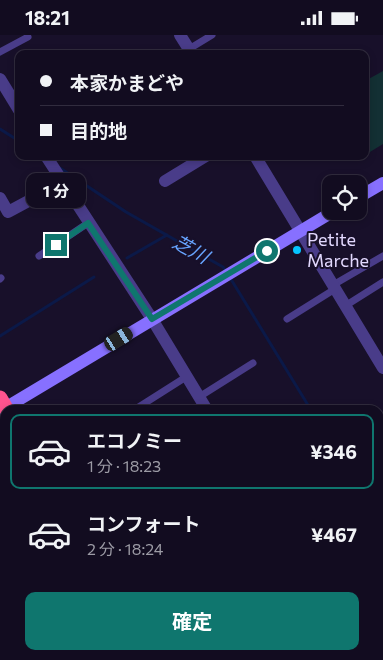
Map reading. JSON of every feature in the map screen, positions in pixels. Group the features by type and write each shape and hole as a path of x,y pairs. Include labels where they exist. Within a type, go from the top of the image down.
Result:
{"street":[{"path":"180,35 189,50"},
{"path":"0,79 15,103"},
{"path":"48,160 152,319 203,405"},
{"path":"165,181 199,160"},
{"path":"257,160 345,306 378,348 383,369"},
{"path":"0,198 8,212 62,182"},
{"path":"367,192 383,183"},
{"path":"6,405 322,218"}],"lane":[{"path":"191,50 212,35"},
{"path":"0,52 28,37"},
{"path":"39,256 88,223"},
{"path":"287,319 383,256"},
{"path":"345,306 383,282"},
{"path":"199,397 254,363"},
{"path":"142,405 186,377"}],"green space":[{"path":"383,71 383,144 369,153 369,79"}],"waterway":[{"name":"芝川","path":"0,129 15,138"},
{"name":"芝川","path":"60,168 126,212 223,267 226,271"},
{"path":"127,258 167,235"},
{"name":"芝川","path":"229,276 308,405"},
{"path":"0,336 94,277"}],"place":[{"name":"Petite Marche","path":"297,250"}],"route":[{"path":"56,245 88,223 152,319 267,251"}]}
